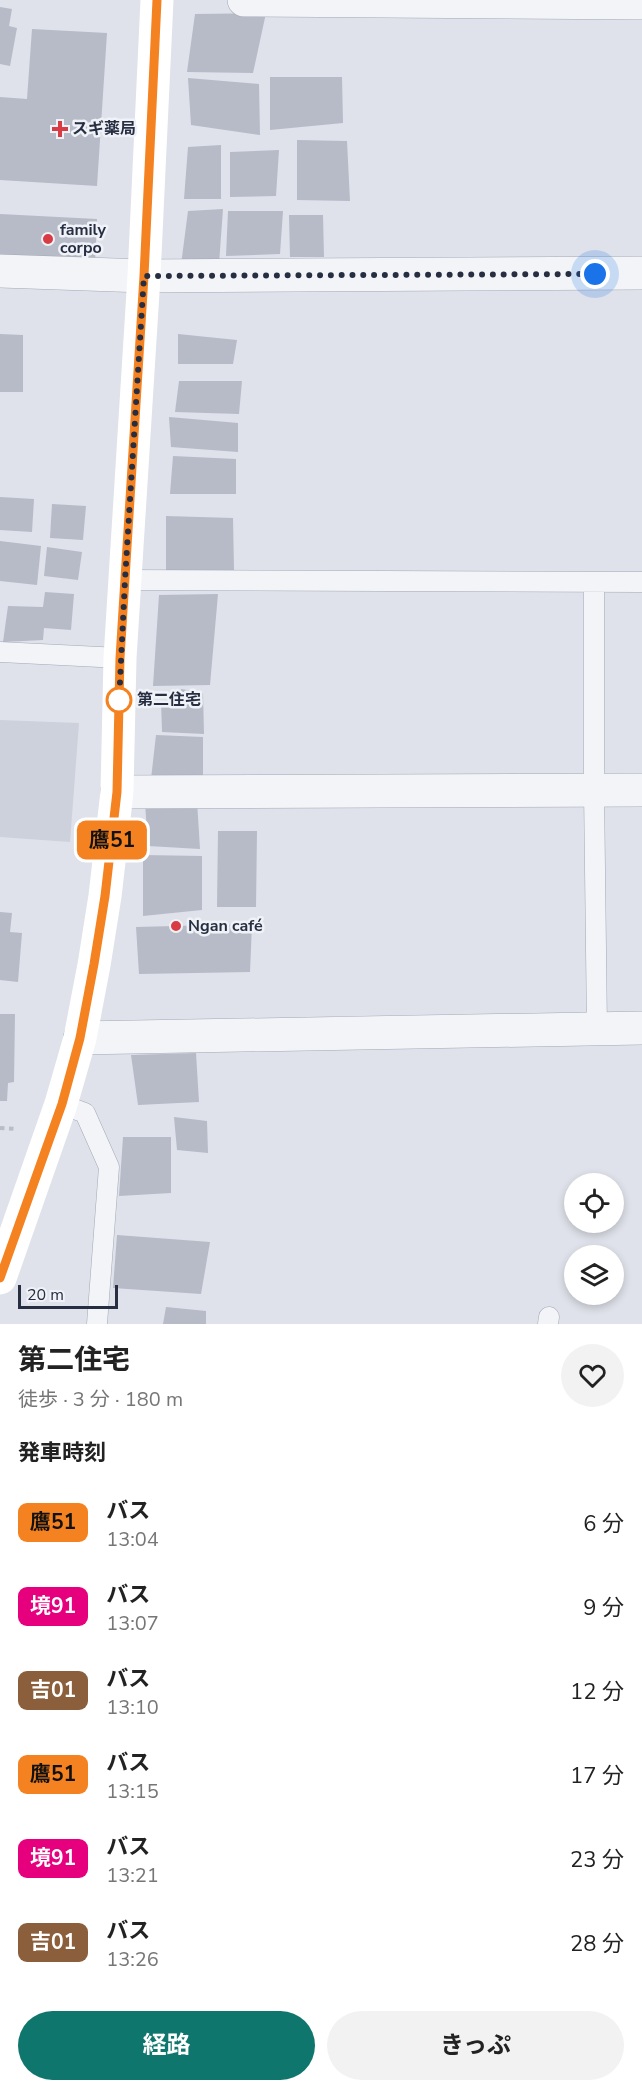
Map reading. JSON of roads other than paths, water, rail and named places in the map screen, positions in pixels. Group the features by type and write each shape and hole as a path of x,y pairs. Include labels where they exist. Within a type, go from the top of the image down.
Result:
{"main road":[{"path":"0,1278 62,1104 80,1038 102,919 117,792 120,658 144,276 157,0"}],"street":[{"path":"244,0 642,3"},
{"path":"0,271 144,276 642,273"},
{"path":"117,792 642,790"},
{"path":"80,1038 642,1028"}],"lane":[{"path":"125,580 642,582"},
{"path":"594,582 597,1029"},
{"path":"0,652 120,658"},
{"path":"62,1104 85,1113 109,1167 97,1324"}],"place":[{"name":"スギ薬局","path":"60,129"},
{"name":"family corpo","path":"48,239"},
{"name":"第二住宅","path":"119,700"},
{"name":"Ngan café","path":"176,926"}]}
